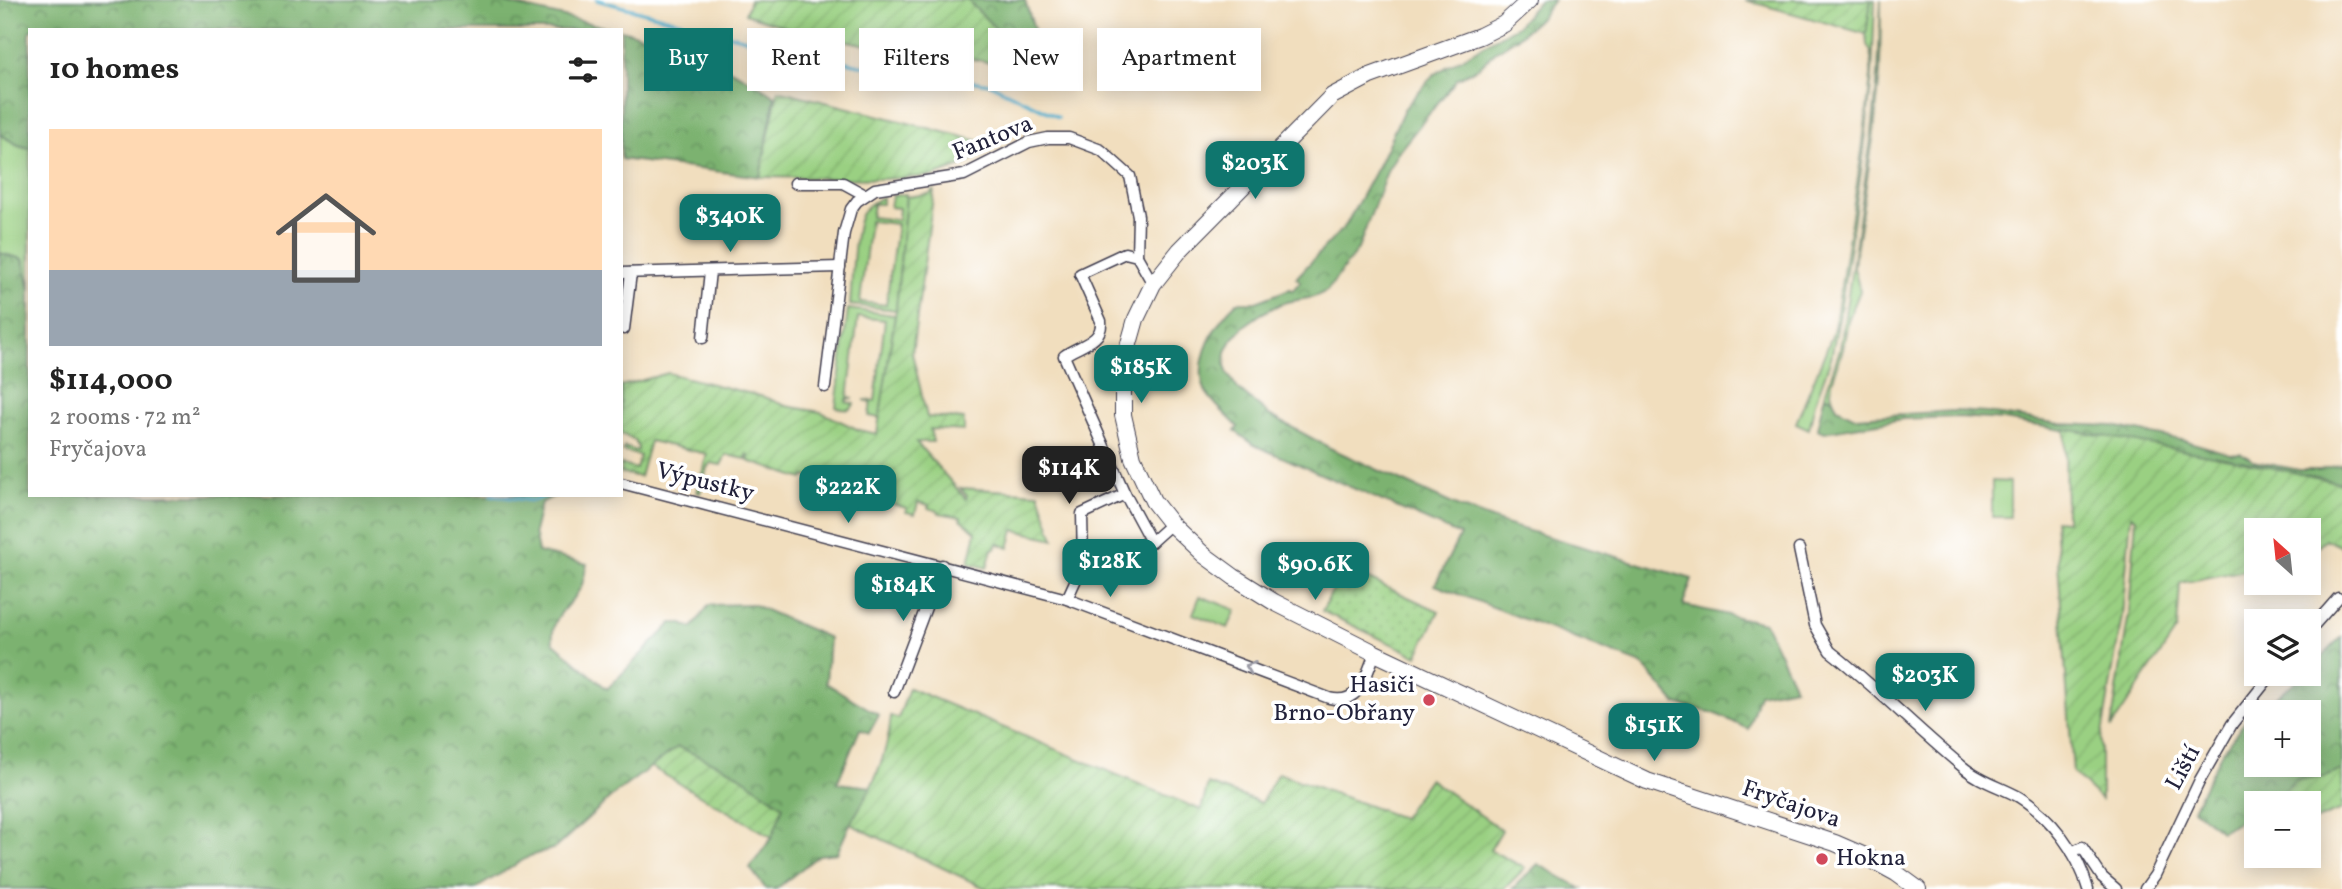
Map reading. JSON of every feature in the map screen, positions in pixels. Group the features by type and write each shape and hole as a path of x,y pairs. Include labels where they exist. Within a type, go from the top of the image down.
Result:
{"main road":[{"name":"Fryčajova","path":"1530,0 1504,24 1480,36 1370,76 1332,96 1180,250 1153,284 1136,319 1123,365 1123,415 1133,458 1153,501 1171,524 1234,578 1275,602 1375,653 1647,780 1858,853 1896,873 1918,889"}],"street":[{"name":"Fantova","path":"865,195 875,190 964,175 1029,142 1069,138 1101,150 1130,176 1138,216 1137,256"},
{"path":"795,183 844,183 865,195 851,209 844,233 825,387"},
{"path":"1151,542 1125,494 1063,356 1095,339 1101,328 1101,321 1080,274 1125,253 1137,256 1153,284"},
{"path":"624,329 626,273 840,267"},
{"path":"703,338 710,271"},
{"name":"Výpustky","path":"623,484 1067,599"},
{"path":"1125,494 1083,514 1083,564 1067,599 1341,701 1358,691 1375,653"},
{"path":"1083,564 1151,542 1171,524"},
{"path":"1799,549 1815,625 1830,651 1971,774 2009,792 2039,811 2072,852 2088,889"},
{"path":"894,692 942,565"},
{"path":"2321,617 2338,598"},
{"name":"Liští","path":"2145,889 2155,875 2200,780 2232,724 2262,686"},
{"path":"2072,852 2082,847 2102,877 2116,889"}],"green space":[{"path":"0,0 493,0 610,28 28,28 28,148 0,134"},
{"path":"750,0 967,0 995,28 988,28 988,62 974,59 974,28 859,28 859,43 845,40 845,28 789,28 745,14"},
{"path":"967,0 1025,0 1034,28 995,28"},
{"path":"1540,0 1554,0 1541,17 1518,37 1495,52 1479,67 1457,79 1399,151 1388,169 1358,249 1327,291 1314,297 1282,303 1244,326 1226,352 1225,366 1238,389 1269,415 1330,448 1459,507 1505,524 1692,579 1683,605 1765,623 1795,687 1759,694 1748,729 1714,713 1676,704 1642,664 1435,585 1460,535 1254,445 1235,431 1238,427 1205,390 1202,378 1204,354 1214,330 1229,310 1237,302 1256,302 1290,289 1292,291 1301,281 1296,278 1346,225 1380,162 1404,109 1433,75 1518,25"},
{"path":"1745,0 1871,0 1866,34"},
{"path":"1871,0 1875,0 1872,76 1864,151 1839,318 1831,358 1809,429 1796,423 1832,336 1836,318 1871,76 1871,51 1867,45 1866,34"},
{"path":"1881,0 1880,74 1854,268 1860,291 1848,320 1843,349 1832,382 1833,399 1824,397 1840,349 1872,132"},
{"path":"623,31 644,36 644,91 733,91 733,72 747,79 747,91 767,91 775,96 760,177 623,159"},
{"path":"778,91 995,145 964,165 933,176 883,179 760,177"},
{"path":"0,135 28,148 28,280 23,259 0,253"},
{"path":"934,190 912,353 927,417 964,419 964,431 930,429 933,442 916,442 966,499 967,496 960,488 1039,493 1054,539 1014,530 1009,548 997,543 995,549 992,549 987,568 969,563 976,532 961,517 939,513 928,508 929,505 918,502 915,514 906,512 906,508 882,501 883,495 880,500 843,486 845,478 829,474 827,480 816,478 815,472 813,479 805,476 803,479 748,461 747,454 746,459 726,455 721,465 711,463 707,468 700,493 697,492 707,454 650,441 640,477 623,473 623,465 636,469 640,456 623,451 624,447 637,451 638,447 635,440 623,435 623,385 668,373 764,397 786,406 821,412 859,430 877,434 896,310 906,197 929,194"},
{"path":"906,194 896,310 850,305 855,245 861,215 867,207 882,197 882,204 873,204 871,217 898,220 899,208 890,207 892,196","holes":["870,221 897,224 886,305 860,302"]},
{"path":"0,253 23,259 28,280 28,497 552,497 541,503 534,532 538,552 587,564 581,587 558,618 553,642 607,689 672,623 692,628 709,605 752,604 829,638 826,683 879,715 869,733 860,729 837,783 873,787 850,824 837,853 819,855 776,889 766,889 750,868 772,837 783,806 678,747 617,792 555,848 530,856 475,889 0,889"},
{"path":"848,309 895,315 880,418 869,416 871,402 864,400 875,401 885,320 858,317 848,398 854,399 847,399 846,402 854,404 848,409 836,407"},
{"path":"1824,397 1833,399 1837,408 1855,417 1954,411 1987,413 2061,424 2113,426 2186,441 2230,454 2240,453 2254,461 2299,470 2320,470 2342,464 2342,483 2246,462 2004,420 1959,417 1903,419 1824,432 1817,429"},
{"path":"2065,429 2246,462 2342,483 2342,547 2325,539 2321,544 2321,518 2244,518 2244,570 2180,583 2177,629 2111,728 2129,613 2136,518 2131,516 2122,616 2101,740 2101,800 2073,773 2055,520 2066,521"},
{"path":"1992,481 2010,482 2010,517 1992,517"},
{"path":"1344,568 1439,611 1417,656 1322,611"},
{"path":"1200,596 1236,610 1228,628 1193,614"},
{"path":"2342,637 2342,770 2326,777 2295,780 2284,791 2244,791 2244,818 2221,831 2193,809 2222,752 2244,723 2244,777 2321,777 2321,700 2273,700 2290,686 2321,686 2321,658"},
{"path":"909,688 1201,810 1208,784 1261,803 1278,773 1402,818 1429,779 1502,830 1490,850 1525,868 1504,889 987,889 850,824 882,760 891,716 898,719"},
{"path":"678,747 733,771 783,806 772,837 651,767"},
{"path":"2342,770 2342,810 2321,818 2321,791 2285,791 2295,780 2326,777"},
{"path":"1538,864 1582,889 1512,889"}],"waterway":[{"path":"597,0 761,43 860,65 990,84 1058,117"},
{"path":"505,497 532,501 543,497"}],"place":[{"name":"Hasiči Brno-Obřany","path":"1429,700"},
{"name":"Hokna","path":"1822,859"}]}
